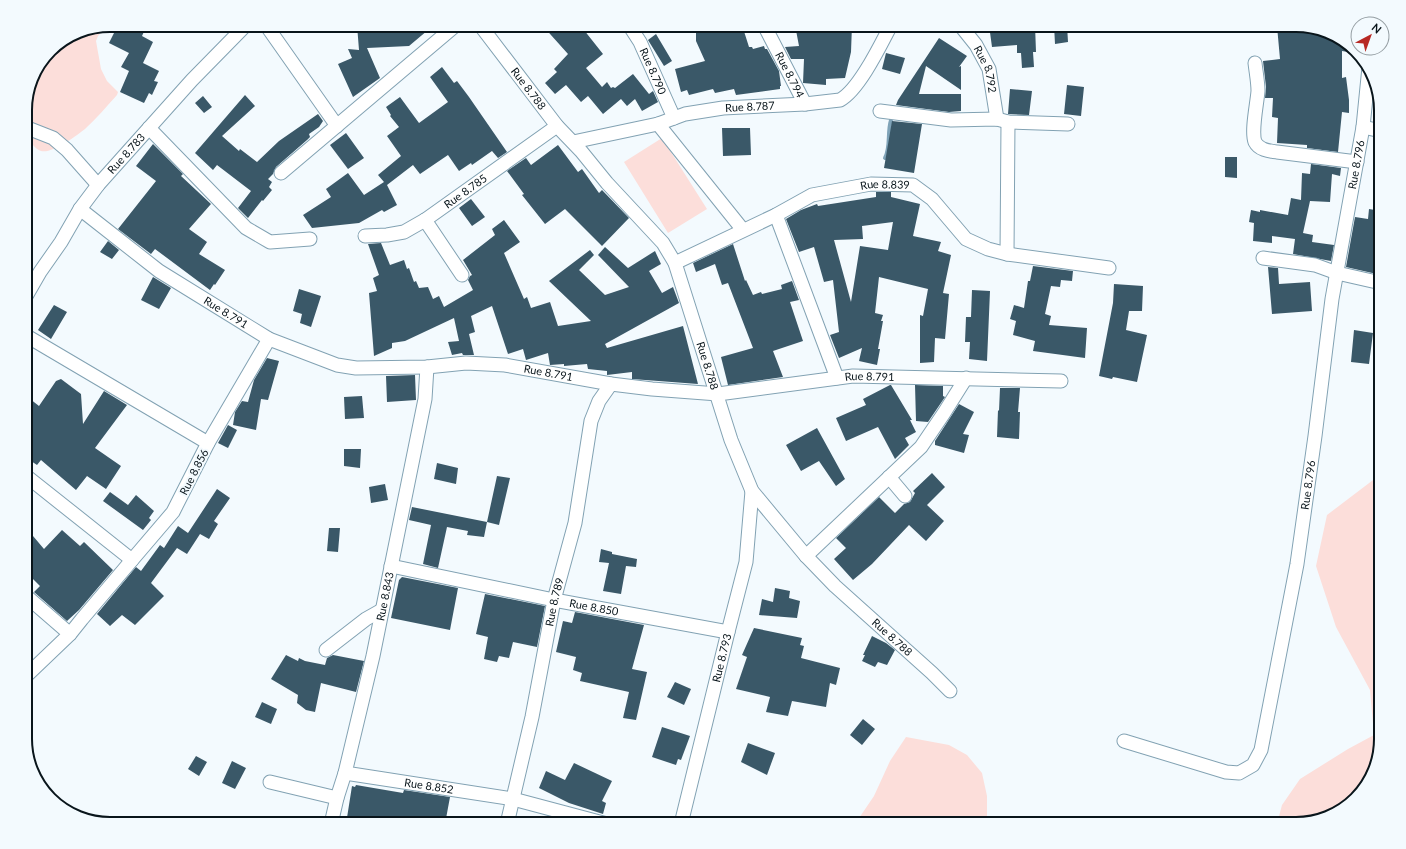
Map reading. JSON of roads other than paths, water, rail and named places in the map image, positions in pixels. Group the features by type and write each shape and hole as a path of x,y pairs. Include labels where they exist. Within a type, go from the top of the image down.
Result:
{"street":[{"name":"Rue 8.783","path":"32,286 61,242 80,209 98,185 192,80 239,32"},
{"path":"271,32 337,126"},
{"path":"281,173 448,32"},
{"name":"Rue 8.788","path":"485,32 557,126 573,142 607,183 663,243 675,263 718,394 731,440 752,491 806,556 835,586 950,691"},
{"name":"Rue 8.790","path":"634,32 640,42 674,118"},
{"name":"Rue 8.794","path":"768,32 805,104"},
{"name":"Rue 8.787","path":"573,142 658,124 685,114 723,108 805,104 840,100 845,97 859,80 888,32"},
{"name":"Rue 8.792","path":"966,32 976,45 989,70 1002,120 1007,254"},
{"path":"1255,63 1258,90 1254,135 1256,143 1260,148 1277,152 1357,162"},
{"name":"Rue 8.796","path":"1124,741 1226,772 1239,774 1253,765 1262,750 1297,564 1332,299 1363,127 1368,80"},
{"path":"880,111 951,120 1002,120 1068,124"},
{"path":"658,124 743,230"},
{"name":"Rue 8.785","path":"365,236 387,235 404,232 425,220 557,126"},
{"path":"1363,127 1374,129"},
{"path":"149,128 246,228 270,242 310,239"},
{"path":"32,130 53,138 67,150 98,185"},
{"name":"Rue 8.839","path":"675,263 776,215 812,195 872,184 913,185 932,198 966,239 988,249 1007,254 1109,268"},
{"name":"Rue 8.791","path":"80,209 159,271 269,339 337,365 356,368 426,367 466,363 505,365 611,384 718,394 853,376 1061,381"},
{"path":"776,215 837,378"},
{"path":"425,220 462,275"},
{"path":"1263,258 1315,265 1337,273 1374,281"},
{"name":"Rue 8.856","path":"32,339 208,443 173,512 70,634 32,670"},
{"path":"208,443 269,339"},
{"name":"Rue 8.843","path":"332,817 336,798 345,774 373,656 425,399 426,367"},
{"path":"806,556 921,447 966,378"},
{"name":"Rue 8.789","path":"509,817 532,717 554,600 575,523 591,421 599,401 611,384"},
{"path":"889,477 905,496"},
{"path":"32,481 132,560"},
{"name":"Rue 8.793","path":"683,817 746,562 752,491"},
{"name":"Rue 8.850","path":"391,566 554,600 728,632"},
{"path":"32,601 70,634"},
{"path":"326,650 366,619 382,610"},
{"name":"Rue 8.852","path":"345,774 513,799 580,817"},
{"path":"270,782 336,798"}],"waterway":[{"path":"885,158 888,149 891,120"}]}
